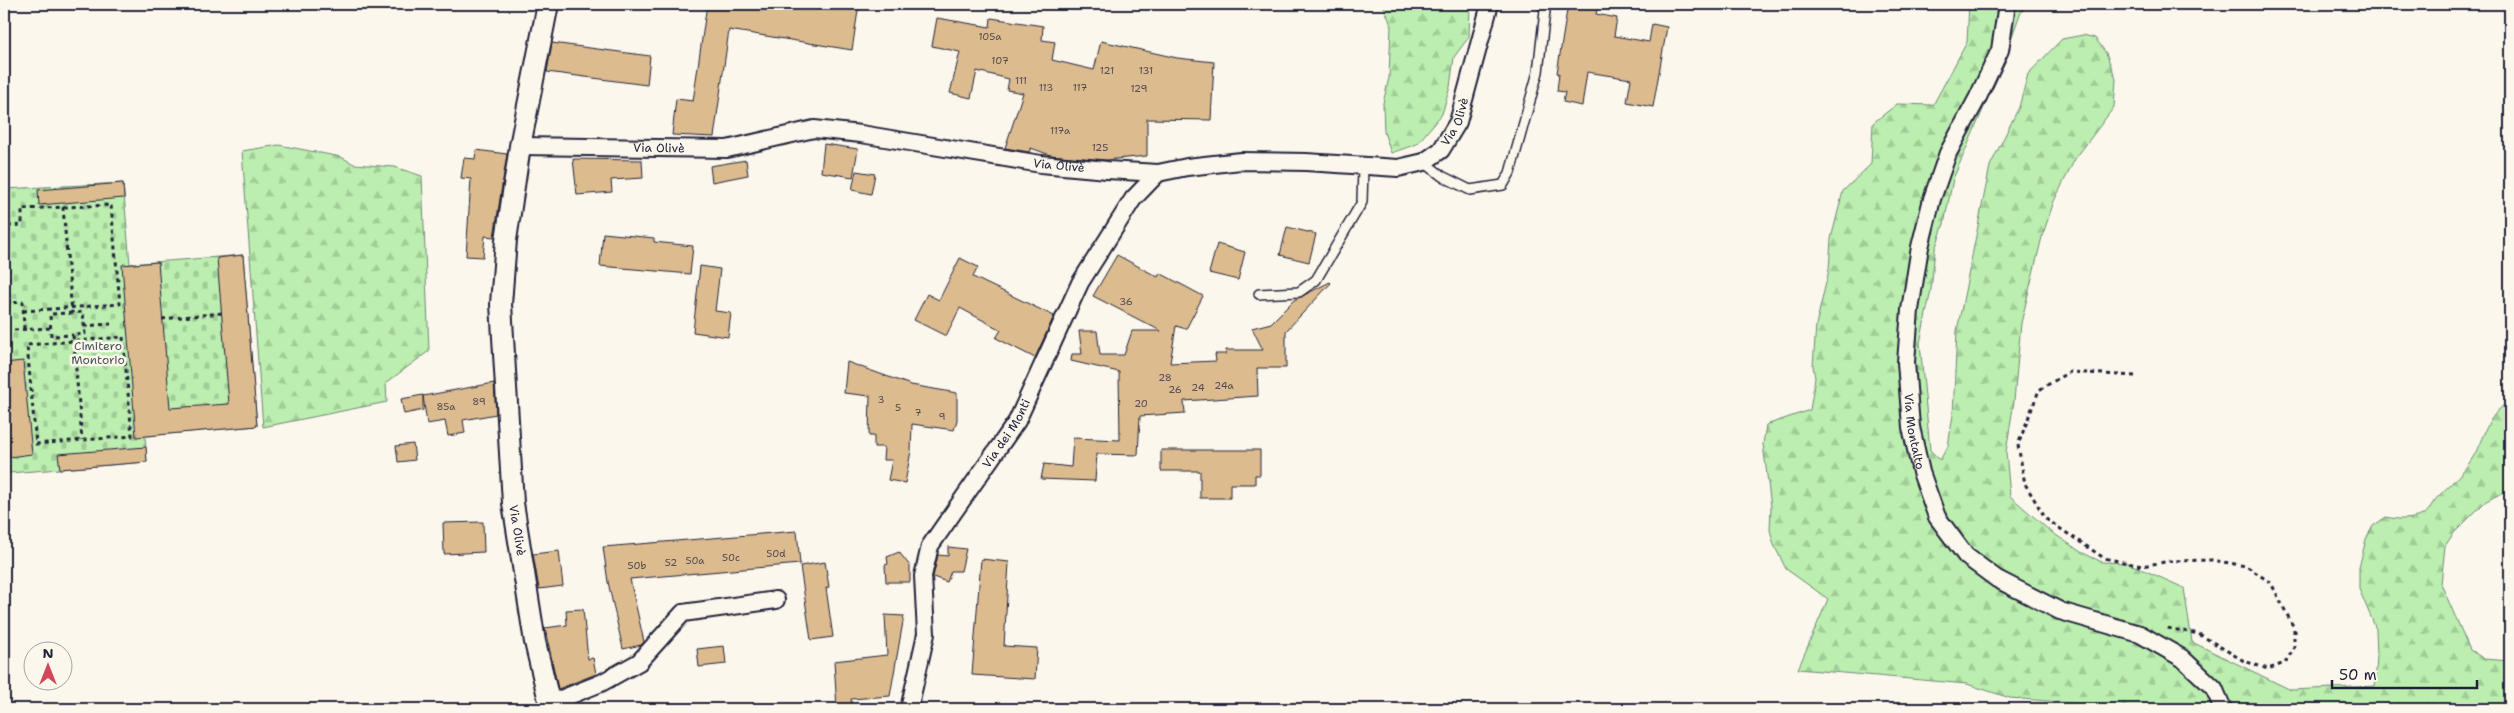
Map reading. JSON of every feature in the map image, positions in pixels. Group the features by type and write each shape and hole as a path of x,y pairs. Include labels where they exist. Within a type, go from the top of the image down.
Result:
{"street":[{"name":"Via Olivè","path":"548,4 520,146 506,240 501,304 513,503 535,642 551,706 601,684 639,662 683,613 776,600"},
{"name":"Via Olivè","path":"520,146 727,149 814,129 861,134 1041,164 1158,173 1187,166 1241,161 1306,162 1363,168 1398,168 1424,162 1441,150 1458,122 1490,4"},
{"name":"Via Montalto","path":"2007,4 2000,50 1978,97 1948,153 1932,199 1920,247 1910,310 1906,362 1911,427 1921,472 1937,517 1966,556 1996,580 2060,611 2140,634 2182,658 2214,688 2223,709"},
{"name":"Via dei Monti","path":"909,709 926,634 924,576 930,546 1017,421 1080,283 1133,199 1158,173"}],"lane":[{"path":"1424,162 1442,176 1470,190 1503,185 1510,173 1538,72 1545,11 1542,4"},
{"path":"1259,294 1299,292 1316,280 1362,202 1363,168"}],"path":[{"path":"23,311 120,304 111,205 22,209 22,226 6,226 9,303 23,302 23,311 24,330"},
{"path":"63,207 72,313"},
{"path":"83,312 84,334 51,336 50,314 72,313 83,312"},
{"path":"162,318 222,313"},
{"path":"84,326 112,324"},
{"path":"14,330 50,328"},
{"path":"73,335 82,440"},
{"path":"124,337 132,436 36,444 27,345 73,341 124,337"},
{"path":"2136,376 2069,372 2039,390 2018,445 2025,484 2046,519 2104,558 2142,566 2170,561 2212,560 2246,566 2271,583 2294,628 2294,648 2286,662 2268,669 2244,661 2199,634 2162,627"}],"green space":[{"path":"1383,4 1470,4 1469,37 1454,57 1450,87 1442,114 1417,144 1391,153 1384,132 1383,103 1389,78 1391,25"},
{"path":"1969,4 2027,4 2020,14 1998,75 1953,179 1944,224 1935,249 1931,290 1920,343 1930,450 1940,460 1948,446 1953,415 1957,331 1990,166 2019,107 2028,74 2062,39 2083,35 2095,38 2106,53 2116,79 2114,107 2075,159 2054,201 2042,237 2021,323 2014,401 2006,452 2010,496 2050,531 2081,552 2102,562 2128,563 2184,588 2192,642 2291,690 2375,686 2376,629 2359,589 2359,568 2366,539 2373,526 2386,517 2409,519 2427,512 2435,500 2466,467 2475,454 2485,431 2497,411 2510,401 2510,490 2486,501 2453,534 2445,546 2441,584 2470,650 2484,659 2510,661 2510,709 2144,709 2010,698 1967,684 1798,669 1828,599 1786,569 1774,545 1770,530 1771,507 1763,444 1766,425 1810,410 1815,378 1813,366 1816,325 1829,270 1831,239 1843,191 1871,164 1873,123 1897,104 1933,105 1967,42"},
{"path":"279,145 341,157 354,164 395,167 422,176 429,351 386,383 387,402 263,427 242,151"},
{"name":"Cimitero Montorio","path":"123,183 130,264 243,255 257,426 145,436 147,462 9,473 4,404 4,189"}],"building":[{"path":"707,4 859,4 852,50 729,30 714,137 672,135 676,99 693,101"},
{"path":"1568,4 1598,4 1596,14 1617,18 1614,36 1649,42 1652,24 1667,27 1653,107 1627,102 1631,79 1587,72 1582,106 1563,102 1565,92 1557,91 1559,73 1557,73"},
{"path":"937,18 990,27 991,18 1043,26 1042,40 1055,42 1052,60 1094,70 1101,41 1177,58 1214,62 1211,120 1147,119 1147,156 1106,160 1050,155 1031,148 1029,152 1005,148 1023,93 1007,90 1009,79 977,71 971,98 950,93 960,52 932,46"},
{"path":"552,43 650,56 647,85 547,72"},
{"path":"824,144 858,149 853,177 821,172"},
{"path":"476,150 507,154 494,237 485,236 483,257 466,256 471,179 461,178 464,158 475,159"},
{"path":"573,159 642,160 643,178 611,180 612,192 577,195"},
{"path":"746,160 748,175 712,182 710,166"},
{"path":"856,171 875,174 871,194 852,190"},
{"path":"123,183 124,198 39,205 38,190"},
{"path":"1287,227 1316,234 1309,262 1280,255"},
{"path":"603,233 654,238 654,242 693,246 690,274 600,266"},
{"path":"1217,244 1245,252 1238,280 1209,273"},
{"path":"243,255 257,426 136,437 122,265 158,262 170,408 229,404 217,258"},
{"path":"1117,255 1158,277 1160,273 1203,296 1186,329 1176,326 1170,363 1216,361 1215,354 1226,354 1226,350 1263,350 1252,328 1271,323 1294,300 1331,283 1286,331 1286,368 1257,368 1258,396 1184,401 1185,413 1140,416 1138,455 1097,454 1095,481 1041,479 1044,464 1071,467 1073,438 1120,440 1119,372 1071,361 1072,354 1082,354 1079,331 1097,331 1100,355 1124,355 1132,331 1161,331 1093,296"},
{"path":"960,258 978,267 973,277 1054,316 1035,358 996,338 1001,330 960,308 946,336 914,320 927,294 939,300"},
{"path":"700,266 720,269 715,311 731,313 728,337 693,332"},
{"path":"23,361 32,454 9,457 4,404 4,363"},
{"path":"847,362 911,385 957,393 957,420 954,430 912,424 911,451 905,483 888,480 892,460 883,460 884,447 874,447 874,436 869,436 870,396 844,393"},
{"path":"494,383 496,414 463,420 465,433 448,436 445,421 427,424 423,396"},
{"path":"423,395 423,410 404,414 401,399"},
{"path":"413,444 415,460 398,462 396,446"},
{"path":"146,447 147,462 60,469 58,454"},
{"path":"1161,450 1260,450 1260,475 1255,475 1255,484 1230,484 1230,498 1200,498 1200,471 1161,471"},
{"path":"483,522 484,552 444,554 443,523"},
{"path":"797,531 800,564 630,579 644,642 641,645 623,649 608,582 603,547"},
{"path":"948,547 966,549 961,571 951,571 947,582 933,577 938,555 948,556"},
{"path":"559,551 563,586 539,589 533,554"},
{"path":"899,552 910,566 910,582 886,582 885,565 888,564 887,557"},
{"path":"981,559 1009,562 1004,646 1037,648 1035,679 972,675"},
{"path":"825,562 829,587 826,588 833,637 811,640 800,566"},
{"path":"583,609 588,659 593,658 596,674 558,689 545,628 567,625 566,610"},
{"path":"885,615 904,616 890,696 851,699 852,709 837,709 834,661 887,655"},
{"path":"724,646 726,664 699,667 697,649"}]}
